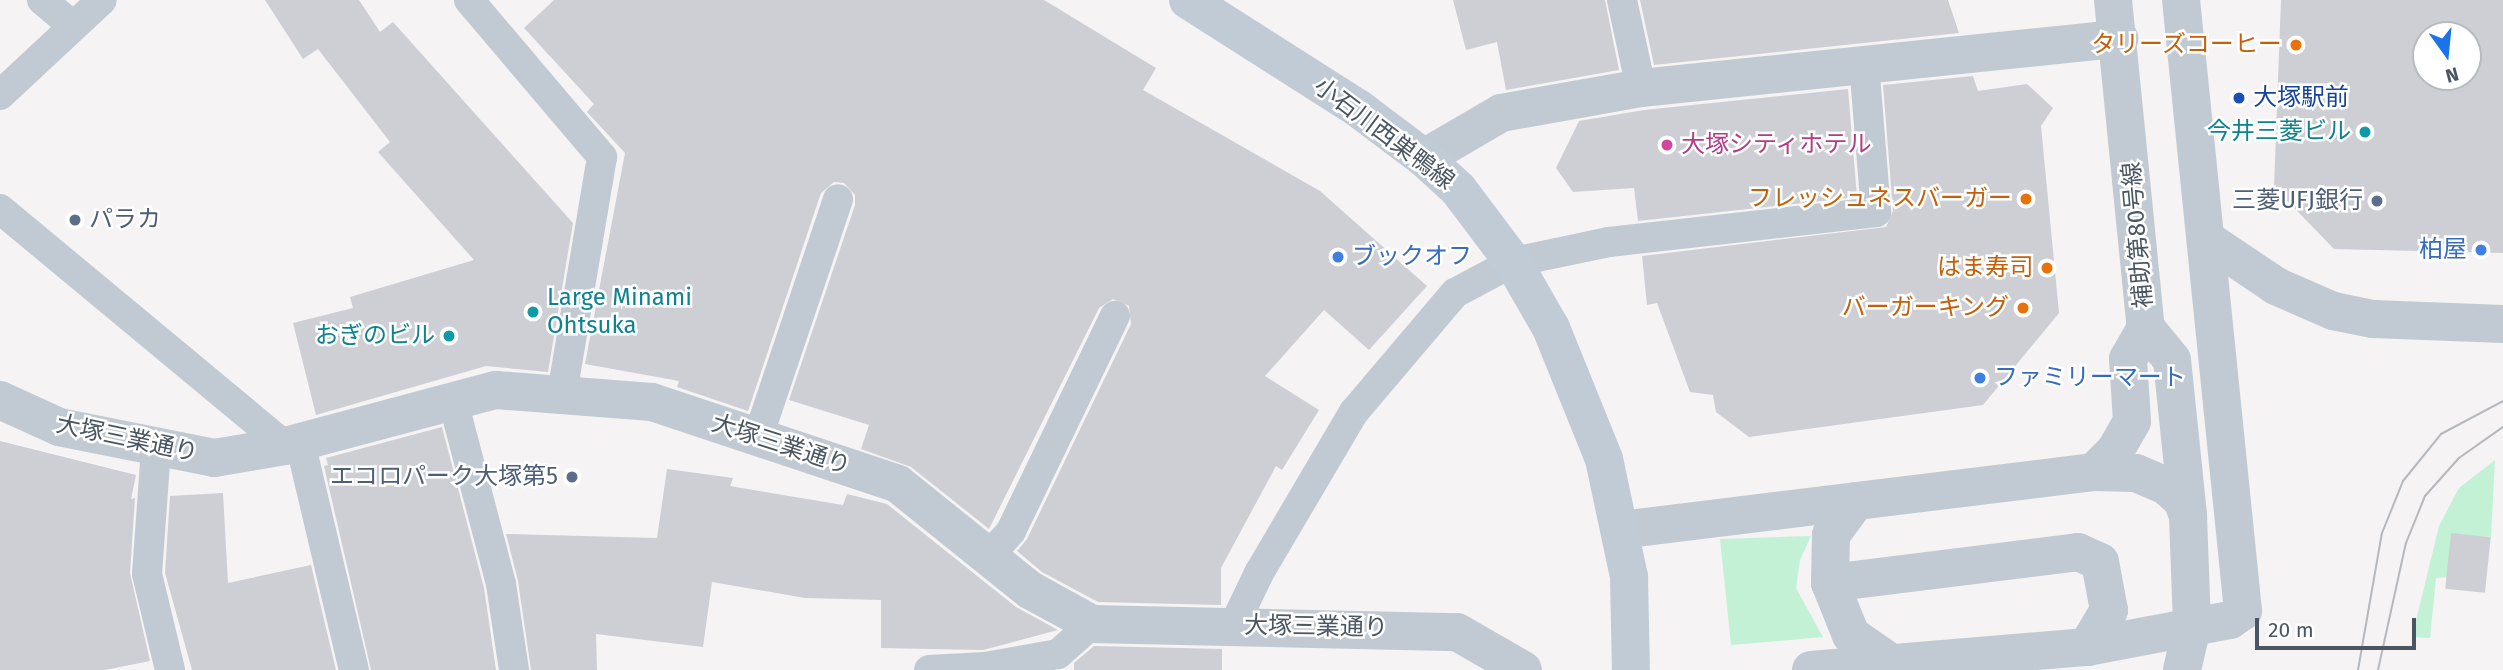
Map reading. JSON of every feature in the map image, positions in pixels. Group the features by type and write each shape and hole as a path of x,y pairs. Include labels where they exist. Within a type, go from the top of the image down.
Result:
{"main road":[{"name":"小石川西巣鴨線","path":"1188,0 1359,109 1424,158 1458,189 1513,262 1551,328 1582,398 1621,530 1629,577 1631,670"}],"street":[{"name":"補助第80号線","path":"2113,0 2146,328 2172,360 2188,516 2192,627 2182,670"},
{"path":"1811,670 2087,647 2230,620 2243,611 2245,592 2180,0"},
{"path":"1424,158 1501,113 1641,88 2119,39"},
{"path":"2206,239 2276,286 2333,311 2373,318 2503,324"},
{"path":"2094,472 2115,451 2132,421 2128,359 2146,328"},
{"name":"大塚三業通り","path":"0,400 59,427 156,449 214,458 293,444 496,390 652,402 757,440 898,484 1030,590 1092,624 1234,625 1457,632 1524,670"},
{"path":"1621,530 2094,472 2136,473 2166,486 2182,500 2188,516"},
{"path":"1856,500 1830,535 1830,583 1851,635 1890,662"},
{"path":"1830,583 2078,552 2100,562 2109,610 2087,647"}],"lane":[{"path":"42,0 73,26"},
{"path":"0,94 102,0"},
{"path":"1622,0 1641,88"},
{"path":"480,4 602,157 562,393"},
{"path":"1234,625 1259,573 1354,412 1445,301 1513,262 1608,242 1876,212 1864,64"},
{"path":"757,440 838,199"},
{"path":"0,209 293,444 354,670"},
{"path":"987,558 1011,531 1115,316"},
{"path":"453,401 501,584 514,670"},
{"path":"156,449 147,574 170,670"},
{"path":"929,670 985,667 1058,653 1092,624"}],"green space":[{"path":"2495,460 2491,537 2451,534 2449,577 2436,578 2430,638 2412,637 2439,526 2459,488"},
{"path":"1811,536 1800,560 1796,588 1823,637 1731,645 1720,539"}],"building":[{"path":"265,0 359,0 380,32 393,22 573,223 548,372 486,366 316,415 293,323 353,308 350,297 474,260 378,152 390,142 318,49 303,59"},
{"path":"554,0 1044,0 1156,68 1143,90 1320,191 1427,286 1369,350 1324,310 1265,376 1319,410 1282,470 1276,466 1221,568 1221,605 1098,602 1042,572 1017,551 1027,539 1131,324 1129,306 1113,299 1099,308 989,529 911,467 861,449 869,425 789,400 855,205 855,195 844,183 834,182 821,193 748,411 677,387 679,381 585,364 625,153 587,112 594,104 524,28"},
{"path":"1453,0 1605,0 1619,70 1506,90 1497,42 1466,50"},
{"path":"1640,0 1948,0 1959,33 1654,65"},
{"name":"今井三菱ビル","path":"2281,0 2503,0 2503,253 2334,249 2274,187"},
{"path":"1973,76 1978,91 2027,84 2053,108 2041,126 2059,313 1983,405 1749,437 1716,412 1713,395 1690,392 1657,303 1647,305 1642,256 1886,227 1893,211 1883,85"},
{"path":"1848,89 1857,197 1638,221 1634,188 1573,192 1556,168 1579,121 1644,110"},
{"path":"442,427 484,588 496,670 371,670 324,466 328,465 326,458"},
{"path":"0,441 136,475 131,499 135,498 130,573 150,661 105,670 0,670"},
{"path":"667,469 733,478 730,486 843,505 847,494 887,504 1016,607 1058,630 983,650 881,648 881,600 805,598 712,582 703,647 596,634 597,670 531,670 518,581 506,534 657,538"},
{"path":"223,493 228,583 311,565 336,670 192,670 165,573 170,496"},
{"path":"2451,533 2491,537 2485,593 2445,589"},
{"path":"1094,646 1222,649 1222,670 1074,670 1074,663"}],"tram line":[{"path":"2358,670 2382,533 2403,481 2441,434 2503,401"},
{"path":"2378,670 2406,543 2425,496 2459,458 2503,427"}],"place":[{"name":"タリーズコーヒー","path":"2296,45"},
{"name":"大塚駅前","path":"2239,98"},
{"name":"今井三菱ビル","path":"2365,132"},
{"name":"大塚シティホテル","path":"1667,145"},
{"name":"フレッシュネスバーガー","path":"2026,199"},
{"name":"三菱UFJ銀行","path":"2377,201"},
{"name":"パラカ","path":"75,220"},
{"name":"柏屋","path":"2481,250"},
{"name":"ブックオフ","path":"1338,257"},
{"name":"はま寿司","path":"2047,268"},
{"name":"バーガーキング","path":"2023,308"},
{"name":"Large Minami Ohtsuka","path":"533,312"},
{"name":"おぎのビル","path":"449,336"},
{"name":"ファミリーマート","path":"1980,378"},
{"name":"エコロパーク大塚第5","path":"572,477"}]}
